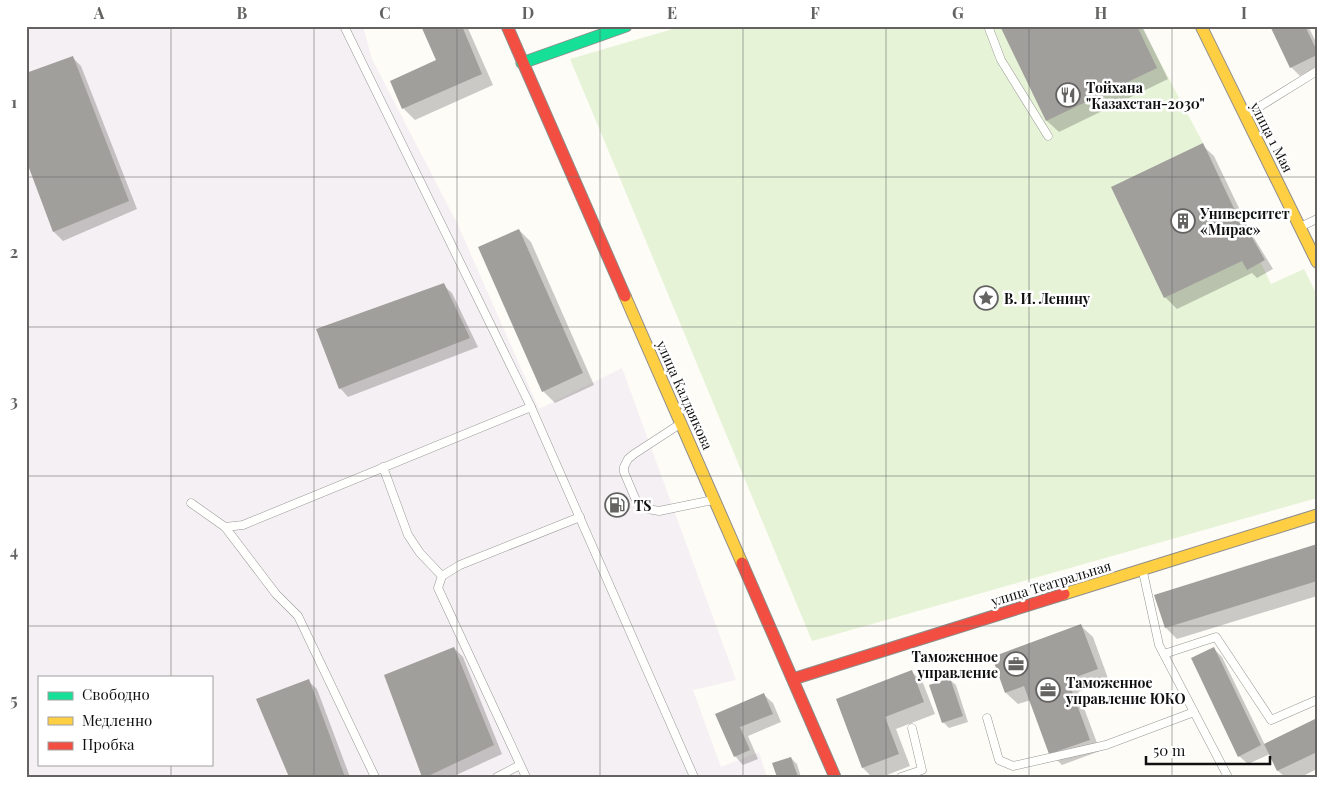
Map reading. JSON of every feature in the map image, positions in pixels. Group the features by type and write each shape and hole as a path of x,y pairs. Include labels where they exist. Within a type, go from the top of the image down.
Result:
{"street":[{"name":"улица Калдаякова","path":"507,26 835,777"},
{"path":"522,62 626,26"},
{"name":"улица 1 Мая","path":"1201,26 1317,262"},
{"name":"улица Театральная","path":"793,679 1317,515"}],"lane":[{"path":"344,26 531,407 694,777"},
{"path":"988,26 1001,60 1048,136"},
{"path":"1244,116 1317,71"},
{"path":"1300,227 1317,219"},
{"path":"225,527 242,525 531,407"},
{"path":"681,423 628,459 624,472 635,498 648,509 659,511 714,500"},
{"path":"383,467 408,535 420,553 442,576"},
{"path":"191,504 225,527 276,594 298,616 375,777"},
{"path":"526,777 438,588 442,576 460,565 580,517"},
{"path":"1142,570 1159,645 1228,777"},
{"path":"1164,654 1216,637 1270,720 1317,700"},
{"path":"987,718 999,760 1013,766 1106,745 1194,712"},
{"path":"901,777 922,770 912,728"},
{"path":"496,777 520,765"}],"shaded area":[{"path":"26,26 363,26 372,59 458,225 539,409 622,368 736,680 693,690 721,767 759,752 767,777 26,777"}],"green space":[{"path":"683,26 1141,26 1203,143 1271,284 1304,269 1317,295 1317,498 812,641 570,59"}],"building":[{"path":"421,26 462,26 482,74 402,109 390,81 436,60"},
{"name":"Тойхана \"Казахстан-2030\"","path":"1000,26 1137,26 1157,68 1046,121"},
{"path":"1270,26 1305,26 1317,51 1317,55 1290,68"},
{"path":"73,56 129,201 53,232 26,160 26,73"},
{"name":"Университет «Мирас»","path":"1203,143 1242,226 1245,225 1265,260 1247,270 1242,261 1164,298 1111,187"},
{"path":"519,229 583,373 542,392 478,247"},
{"path":"444,283 470,338 339,389 316,329"},
{"path":"1317,544 1317,581 1165,628 1154,595"},
{"name":"Таможенное управление ЮКО","path":"1081,624 1098,669 1068,680 1090,740 1049,754 1024,686 1005,693 992,657"},
{"path":"454,647 494,745 426,777 422,777 384,675"},
{"path":"1214,647 1261,745 1238,757 1191,658"},
{"path":"912,670 924,702 885,717 899,754 862,768 836,699"},
{"path":"950,678 963,716 942,723 929,685"},
{"path":"309,679 345,777 289,777 256,699"},
{"path":"764,693 773,714 740,727 750,750 734,757 715,714"},
{"path":"1317,718 1317,752 1277,771 1264,744"},
{"path":"791,757 798,777 777,777 772,763"}],"traffic: fast":[{"path":"522,63 626,26"}],"traffic: slow":[{"path":"1201,26 1317,262"},
{"path":"625,296 742,563"},
{"path":"1064,594 1317,515"}],"traffic: jam":[{"path":"507,26 625,296"},
{"path":"742,563 835,777"},
{"path":"793,679 1064,594"}],"place":[{"name":"Тойхана \"Казахстан-2030\"","path":"1068,95"},
{"name":"Университет «Мирас»","path":"1183,221"},
{"name":"В. И. Ленину","path":"986,298"},
{"name":"TS","path":"617,505"},
{"name":"Таможенное управление","path":"1016,664"},
{"name":"Таможенное управление ЮКО","path":"1048,690"}]}
